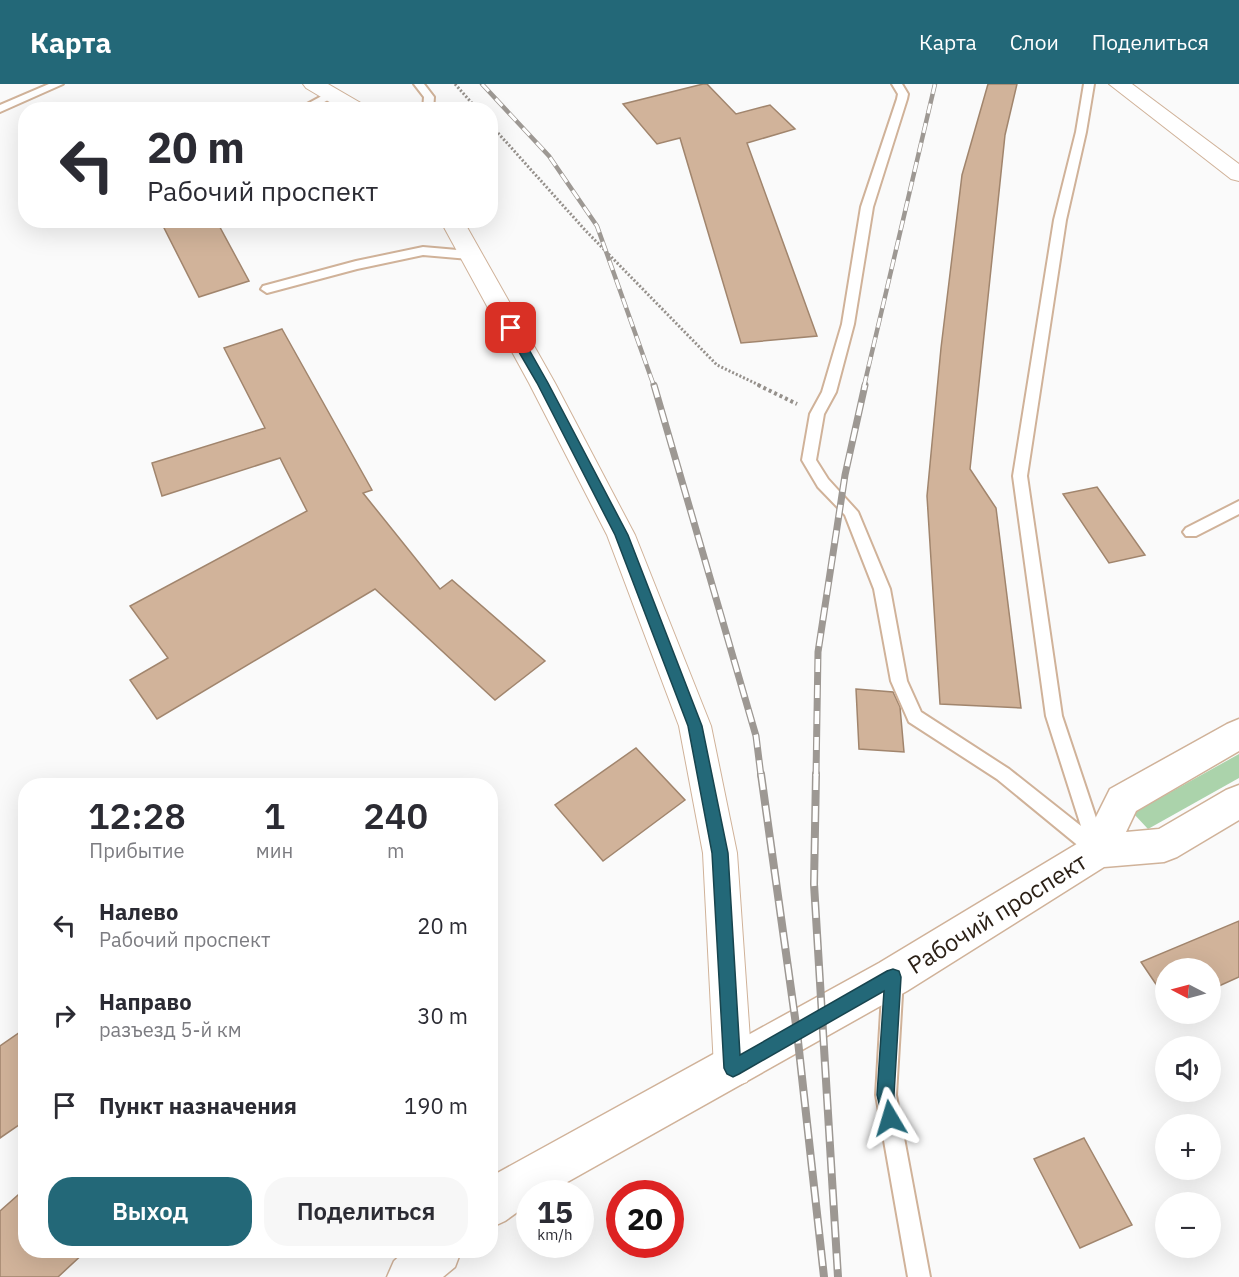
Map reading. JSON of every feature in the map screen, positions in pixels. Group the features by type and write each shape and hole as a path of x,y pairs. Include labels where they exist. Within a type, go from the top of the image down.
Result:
{"street":[{"path":"1119,84 1239,174"},
{"path":"322,89 345,102"},
{"path":"455,228 542,383 621,535 695,726 720,853 733,1068"},
{"name":"Рабочий проспект","path":"1098,851 1123,800 1239,734"},
{"name":"Рабочий проспект","path":"498,1200 893,977 1098,851 1164,845 1239,801"},
{"path":"410,1277 432,1258"}],"lane":[{"path":"0,109 58,84"},
{"path":"419,84 429,97 429,102"},
{"path":"897,84 903,94 902,99 867,207 848,324 829,392 817,414 809,460 823,483 851,512 882,589 899,681 915,717 1003,774 1098,851"},
{"path":"1089,84 1081,132 1060,220 1020,476 1054,716 1098,851"},
{"path":"309,102 322,89"},
{"path":"267,289 356,265 423,251 469,255"},
{"path":"1191,531 1239,507"},
{"path":"893,977 886,1095 919,1277"}],"path":[{"path":"455,84 471,102"},
{"path":"498,133 585,230 717,365 817,414"}],"green space":[{"path":"1239,754 1239,778 1148,829 1133,813"}],"building":[{"path":"707,84 736,114 770,105 795,129 747,143 817,336 741,343 680,138 657,144 623,104"},
{"path":"988,84 1017,84 1005,135 970,469 996,508 1021,708 940,704 927,496 941,348 962,175"},
{"path":"164,228 220,228 249,281 199,297"},
{"path":"282,329 372,490 363,493 440,589 452,580 545,661 495,700 375,589 157,719 130,680 168,658 130,606 307,511 280,458 162,496 152,463 265,428 224,348"},
{"path":"1097,487 1145,555 1109,563 1063,494"},
{"path":"856,689 893,692 900,707 904,752 859,749"},
{"path":"636,748 685,800 603,861 555,805"},
{"path":"1239,921 1239,977 1221,985 1221,958 1155,958 1155,983 1141,962"},
{"path":"18,1034 18,1126 0,1138 0,1046"},
{"path":"1084,1138 1132,1225 1080,1248 1034,1159"},
{"path":"18,1195 18,1258 78,1258 58,1277 0,1277 0,1211"}],"railway":[{"path":"482,84 549,156 597,226 654,386"},
{"path":"864,386 935,84"},
{"path":"654,385 756,736 761,776"},
{"path":"816,776 818,652 845,475 865,385"},
{"path":"761,774 797,1032 824,1277"},
{"path":"816,774 814,884 838,1277"}],"route":[{"path":"511,328 621,535 695,726 720,853 733,1068 893,977 886,1095 890,1118"}]}
